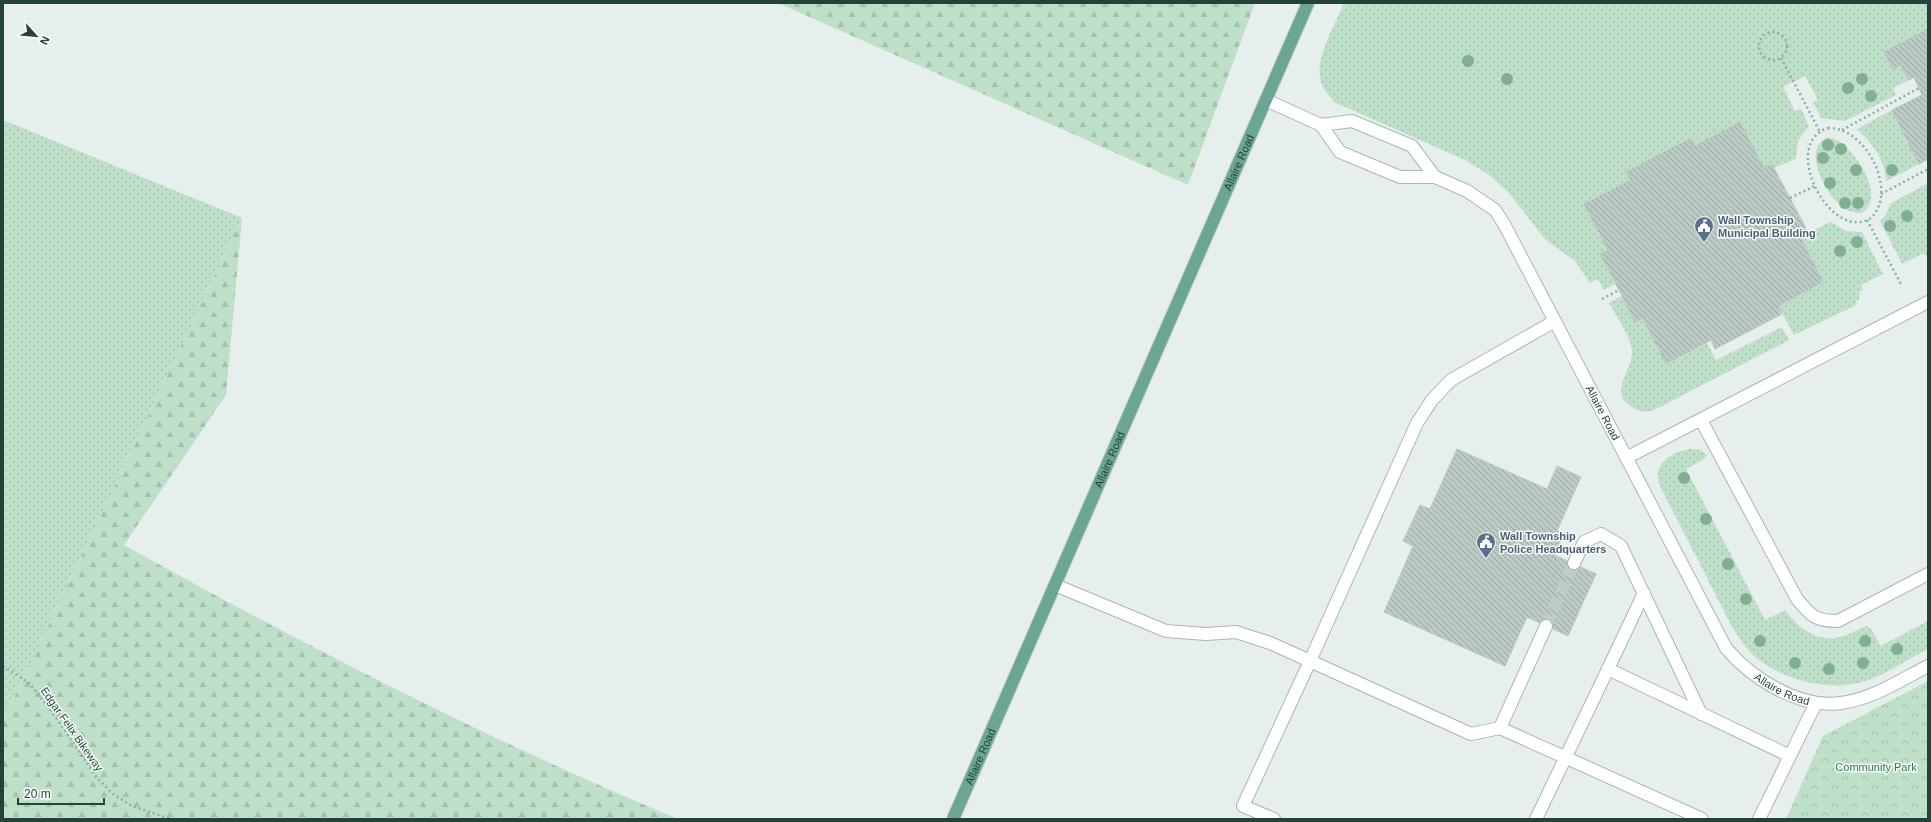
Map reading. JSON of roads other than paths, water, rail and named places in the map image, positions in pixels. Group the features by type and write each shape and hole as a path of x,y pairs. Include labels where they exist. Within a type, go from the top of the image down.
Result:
{"main road":[{"name":"Allaire Road","path":"953,819 1308,3"}],"street":[{"path":"1266,100 1321,125 1352,121 1412,146 1435,176"},
{"name":"Allaire Road","path":"1321,125 1340,152 1400,178 1435,176 1467,191 1495,210 1504,224 1726,648 1738,662 1769,685 1799,698 1816,703 1842,703 1860,698 1883,690 1928,666"},
{"path":"1626,458 1928,302"},
{"path":"1274,819 1243,806 1417,423 1432,400 1451,380 1555,321"},
{"path":"1701,420 1797,598 1807,610 1822,621 1838,620 1928,574"},
{"path":"1574,564 1584,542 1601,534 1621,546 1701,714"},
{"path":"1055,585 1166,631 1206,634 1236,632 1270,643 1471,734 1500,728 1702,819"},
{"path":"1536,819 1644,593"},
{"path":"1500,728 1546,626"},
{"path":"1608,669 1790,756"},
{"path":"1759,819 1816,703"}],"tunnel":[{"path":"1546,626 1574,563"}],"place":[{"name":"Wall Township Municipal Building","path":"1704,243"},
{"name":"Wall Township Police Headquarters","path":"1486,559"}],"park label":[{"name":"Community Park","path":"1876,767"}]}
